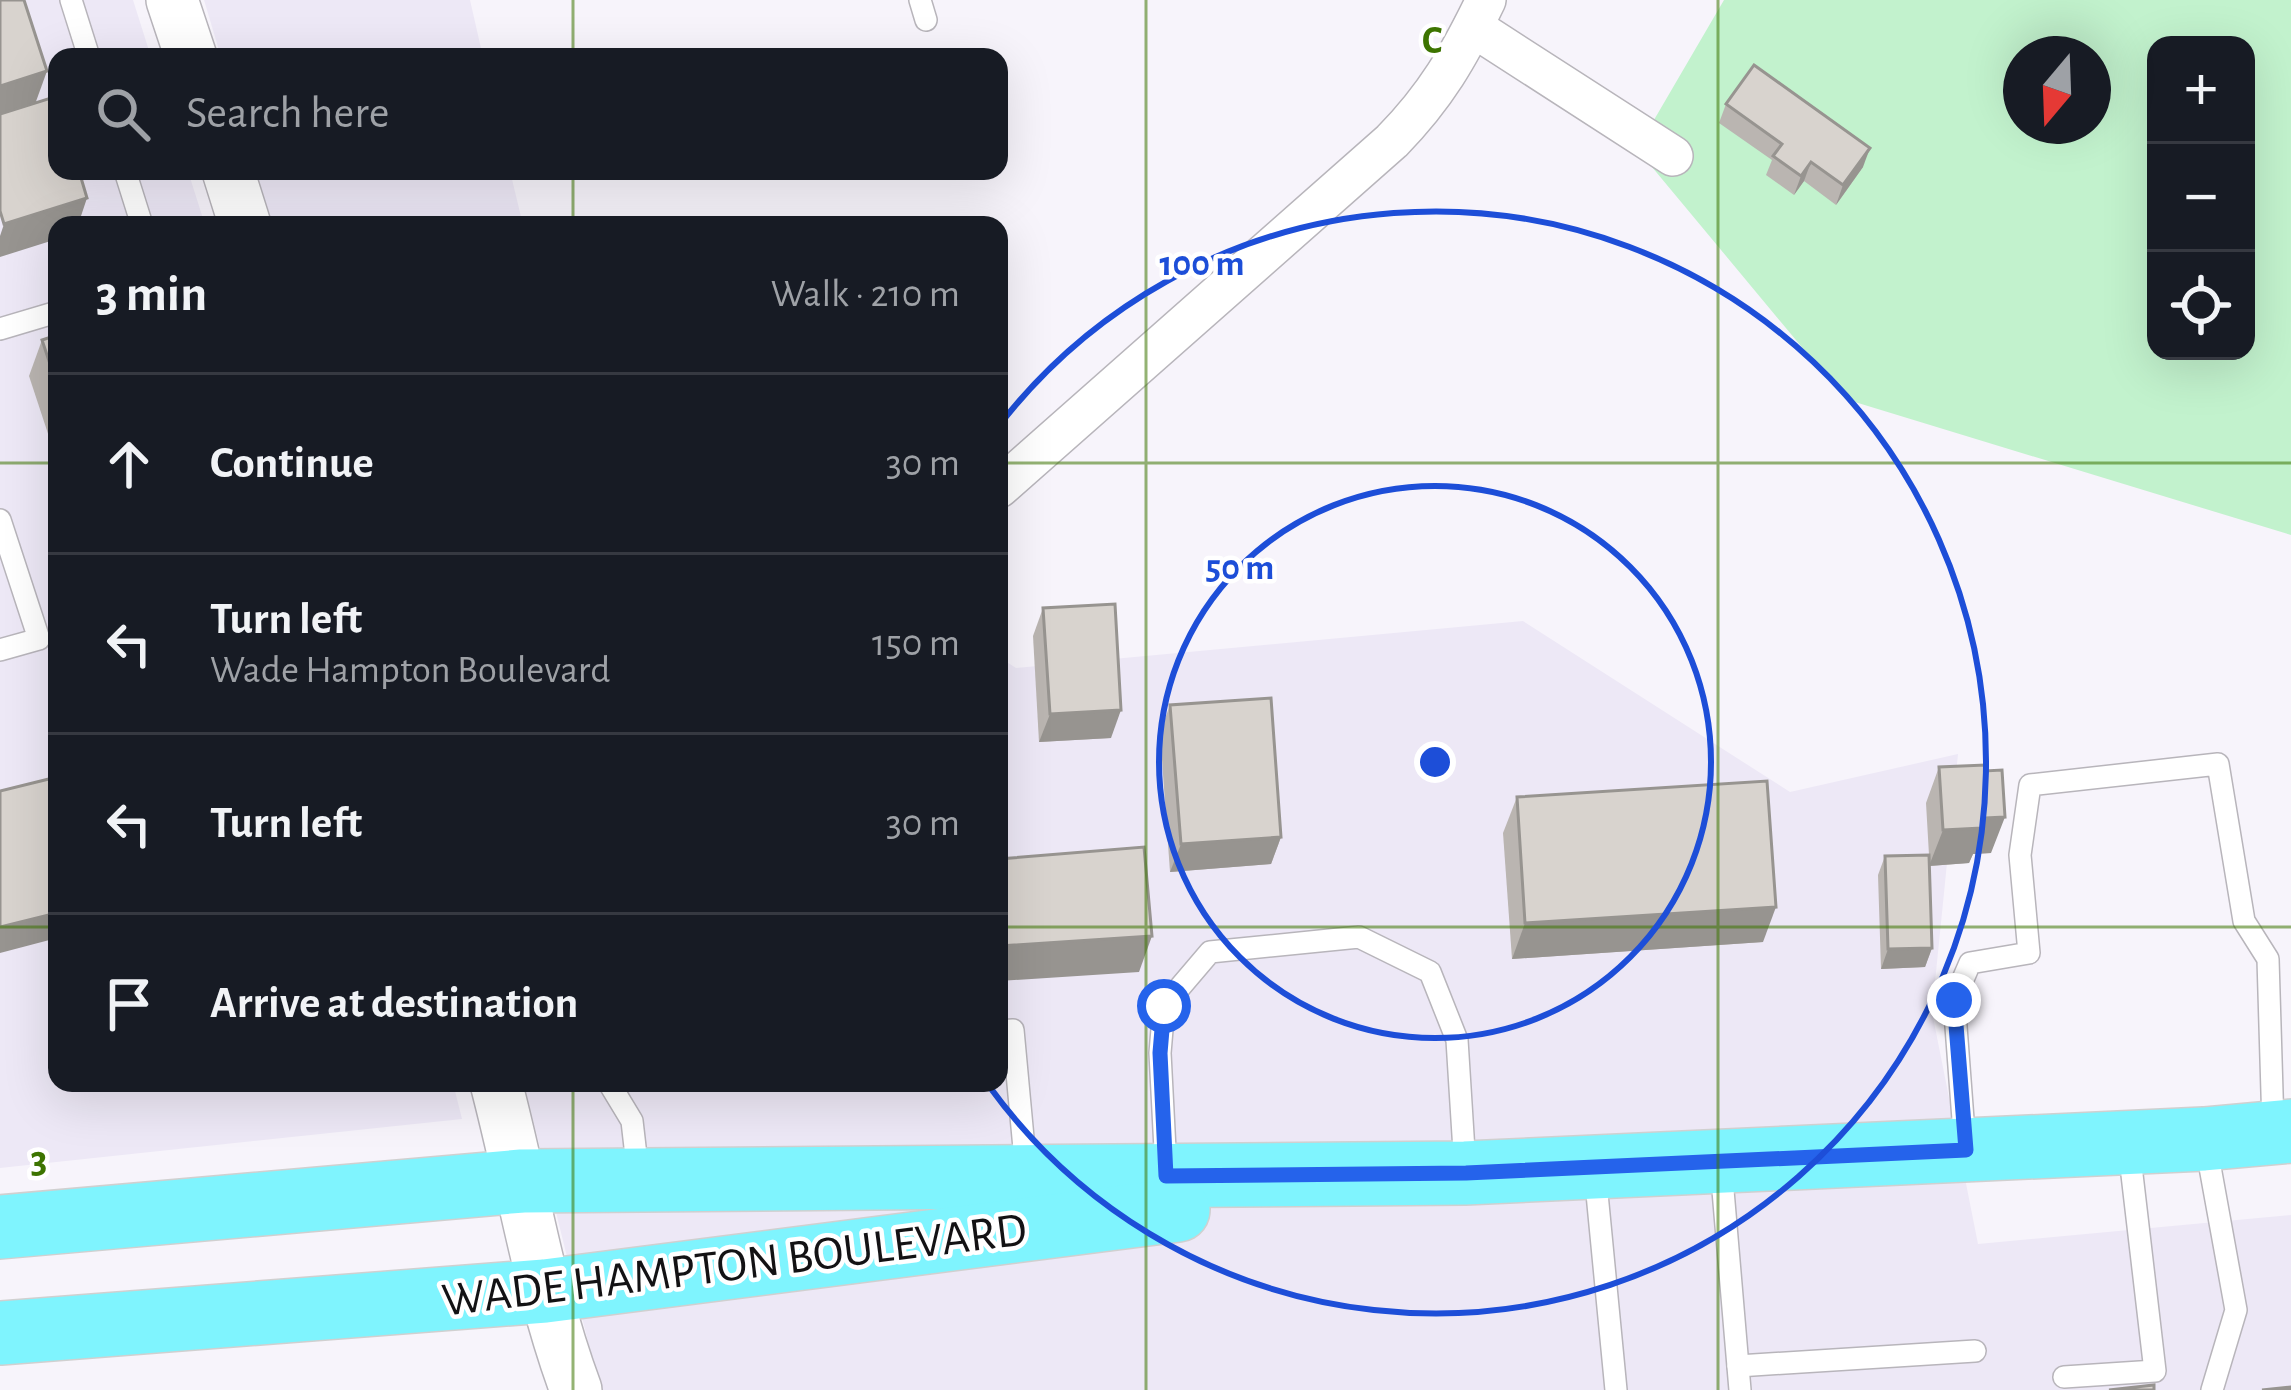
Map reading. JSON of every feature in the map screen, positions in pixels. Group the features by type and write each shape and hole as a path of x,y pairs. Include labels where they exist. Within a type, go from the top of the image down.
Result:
{"main road":[{"name":"WADE HAMPTON BOULEVARD","path":"0,1228 522,1181 1466,1173 2282,1132"},
{"name":"WADE HAMPTON BOULEVARD","path":"0,1333 544,1291 1466,1173"}],"street":[{"path":"172,0 188,48"},
{"path":"1008,480 1392,141 1446,78 1480,13 1673,156"},
{"path":"231,180 242,216"},
{"path":"505,1092 544,1291 576,1390"}],"lane":[{"path":"71,0 86,48"},
{"path":"128,180 139,216"},
{"path":"0,329 48,315"},
{"path":"0,520 39,639 0,650"},
{"path":"1966,1150 1954,1000 1970,963 2029,953 2020,855 2030,785 2218,764 2244,921 2268,959 2282,1132"},
{"path":"1166,1176 1160,1053 1164,1006 1210,952 1359,937 1430,972 1457,1040 1466,1173"},
{"path":"1008,1030 1012,1030 1027,1177"},
{"path":"616,1092 632,1121 639,1180"},
{"path":"2204,1138 2236,1310 2212,1390"},
{"path":"2064,1378 2155,1371 2128,1142"},
{"path":"1720,1161 1740,1390"},
{"path":"1595,1167 1616,1390"},
{"path":"1738,1366 1975,1351"}],"shaded area":[{"path":"0,0 133,0 148,48 48,48 48,180 191,180 202,216 48,216 48,1092 455,1092 462,1119 0,1168"},
{"path":"204,0 470,0 481,48 218,48"},
{"path":"258,180 512,180 521,216 268,216"},
{"path":"1523,621 1790,792 1958,754 1932,1012 1978,1244 2291,1215 2291,1390 600,1390 526,1092 1008,1092 1008,663 1016,668"}],"green space":[{"path":"1724,0 2291,0 2291,535 1845,399 1637,149"}],"building":[{"path":"0,0 24,0 47,71 0,86"},
{"path":"1754,65 1870,148 1843,185 1811,162 1801,176 1773,156 1782,144 1726,104"},
{"path":"48,99 48,180 82,180 87,198 4,224 0,114"},
{"path":"1115,604 1121,710 1050,714 1043,608"},
{"path":"1271,698 1281,837 1181,844 1170,705"},
{"path":"1985,765 1985,771 2002,770 2005,817 1986,818 1982,828 1943,830 1939,767"},
{"path":"48,779 48,915 0,927 0,791"},
{"path":"1767,781 1776,907 1525,923 1517,797"},
{"path":"1144,847 1152,936 1008,945 1008,858"},
{"path":"1929,855 1932,948 1888,949 1885,856"},
{"path":"2154,1385 2154,1390 2109,1390"}],"route":[{"path":"1164,1006 1160,1053 1166,1176 1466,1173 1966,1150 1954,1000"}]}
